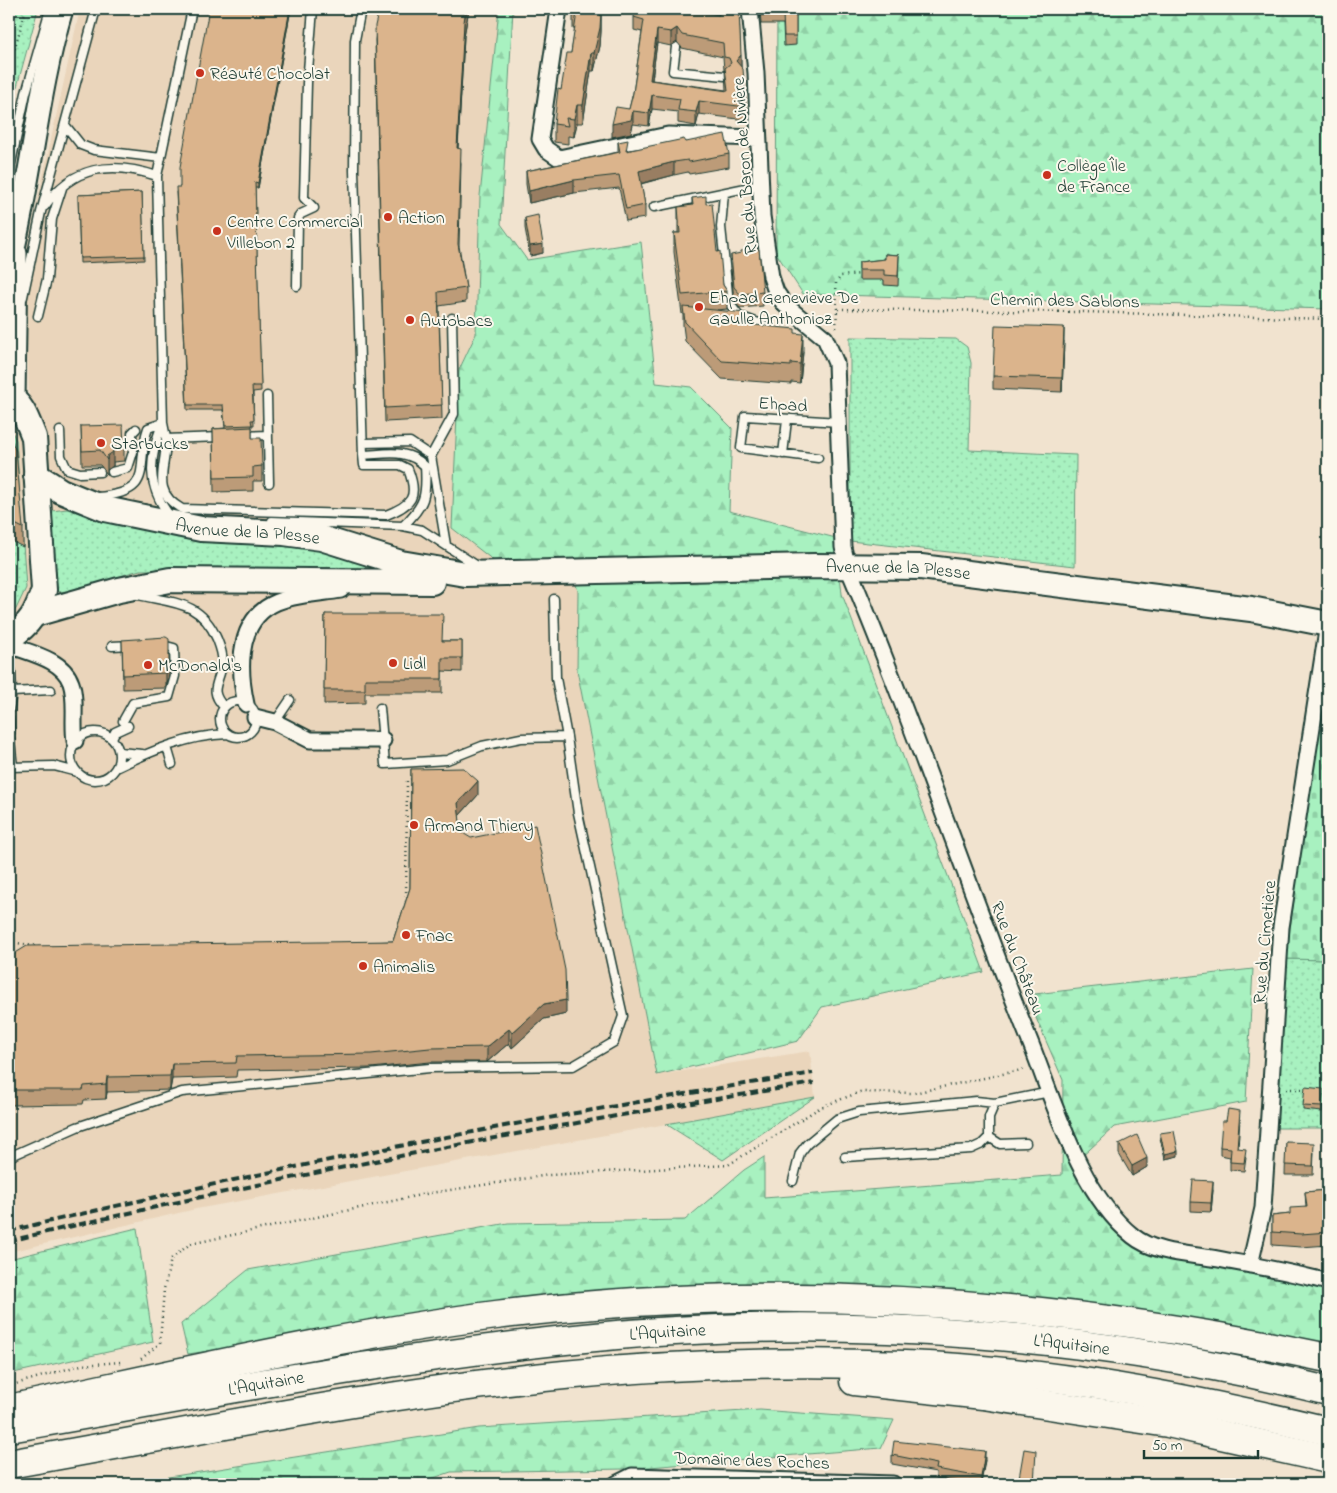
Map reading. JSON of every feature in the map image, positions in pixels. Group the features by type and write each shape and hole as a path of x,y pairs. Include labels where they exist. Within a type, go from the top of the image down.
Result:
{"highway":[{"path":"9,1409 340,1340 451,1322 575,1307 728,1298 822,1297 1003,1306 1164,1326 1328,1358"},
{"name":"L'Aquitaine","path":"9,1428 265,1382 469,1351 617,1335 705,1330 807,1328 1000,1336 1163,1357 1328,1391"},
{"path":"761,1364 770,1376 879,1383 1081,1410 1168,1423 1328,1458"},
{"name":"L'Aquitaine","path":"9,1464 311,1410 464,1387 564,1375 761,1364 906,1365 1001,1372 1089,1384 1247,1412 1328,1431"}],"main road":[{"path":"9,638 26,626 35,614 44,590 34,437 25,415 11,398"},
{"name":"Avenue de la Plesse","path":"36,475 78,499 105,509 201,529 284,533 321,538 401,563 465,574 491,575 847,566 921,567 1252,610 1328,624"},
{"name":"Avenue de la Plesse","path":"35,614 119,590 170,580 351,582 397,580 432,582 465,574"}],"street":[{"path":"9,269 16,240 43,82 62,9"},
{"path":"559,9 540,139 546,149 559,158 668,135 757,138"},
{"name":"Rue du Baron de Nivière","path":"750,9 762,216 771,277 776,292 784,304 825,338 836,363 843,545 847,566"},
{"path":"11,398 15,328 16,240"},
{"name":"Rue du Château","path":"847,566 1050,1092 1078,1160 1096,1195 1116,1220 1134,1238 1156,1248 1250,1265 1328,1282"},
{"path":"246,704 241,668 243,645 251,624 266,607 289,598 397,580"},
{"name":"Rue du Cimetière","path":"1250,1265 1263,1208 1281,927 1328,624"},
{"path":"9,645 51,662 64,672 71,683 75,741"},
{"path":"255,717 276,722 310,740 383,740"},
{"name":"Domaine des Roches","path":"616,1484 632,1476 891,1483"}],"lane":[{"path":"9,172 26,93 50,9"},
{"path":"15,328 28,279 41,212 96,9"},
{"path":"192,9 157,176 162,422 166,439 161,478 162,487 168,499 182,509 386,515 405,508 412,495 413,482 408,469 400,465 364,465 354,170 355,40 361,9"},
{"path":"297,286 298,218 301,214 314,208 304,198 307,83 313,9"},
{"path":"676,47 673,71 725,76"},
{"path":"65,125 81,145 94,150 160,158"},
{"path":"41,212 52,196 76,176 94,168 110,168 157,176"},
{"path":"654,207 760,185"},
{"path":"38,316 48,279 52,219 62,188"},
{"path":"724,193 721,227 729,303 739,316 767,326"},
{"path":"446,545 431,456 454,414 452,318"},
{"path":"267,396 269,483"},
{"name":"Ehpad","path":"818,458 741,448 745,416 839,422"},
{"path":"783,454 787,420"},
{"path":"78,499 121,494 132,487 142,475 144,439 148,428 162,422"},
{"path":"162,422 154,449 153,484 162,506 176,524 214,521"},
{"path":"112,472 128,468 131,462 132,433 136,428"},
{"path":"60,431 61,456 68,468 80,473 100,472"},
{"path":"166,439 268,436"},
{"path":"363,444 410,442 431,456"},
{"path":"363,455 409,454 416,457 425,466 426,486 424,501 403,526"},
{"path":"263,521 403,526 422,530 491,575"},
{"path":"119,590 192,607 211,625 221,649 223,664 215,687 218,701 224,707"},
{"path":"9,1157 77,1127 182,1092 430,1068 574,1066 614,1042 622,1016 604,921 578,813 556,678 554,600"},
{"path":"112,738 115,732 125,723 133,703 169,697 175,676 174,648 164,644 147,645"},
{"path":"112,646 138,645"},
{"path":"9,670 11,670 12,692 9,711"},
{"path":"12,692 51,690"},
{"path":"276,722 290,700"},
{"path":"210,735 220,720 224,707 235,702 246,704 254,712 255,717 253,728 245,736 233,737 228,734 223,730 220,720"},
{"path":"380,708 384,764 447,760 482,746 521,738 567,738"},
{"path":"9,718 11,767 54,766 76,772 90,780 97,780 111,774 116,768 144,754 210,735 228,734"},
{"path":"76,772 71,757 75,741 81,736 97,732 112,738 119,752 116,768"},
{"path":"167,747 172,764"},
{"path":"119,752 144,754"},
{"path":"54,766 71,757"},
{"path":"793,1181 800,1153 807,1144 837,1119 859,1112 976,1101 995,1103 1050,1092"},
{"path":"845,1157 971,1149 982,1144 989,1136 990,1117 995,1103"},
{"path":"989,1136 1000,1144 1026,1143"}],"path":[{"path":"9,68 26,9"},
{"path":"825,338 836,332 836,283 841,276 868,273"},
{"name":"Chemin des Sablons","path":"836,309 1082,312 1328,319"},
{"path":"406,908 407,780 416,778"},
{"path":"9,942 45,947"},
{"path":"138,1360 160,1343 164,1289 171,1259 190,1244 430,1193 550,1175 728,1165 820,1107 860,1092 914,1093 1040,1066"},
{"path":"1272,1088 1310,1089"},
{"path":"1319,1090 1328,1090"},
{"path":"9,1386 81,1365 129,1361"}],"shaded area":[{"path":"80,9 499,9 480,196 476,334 459,370 570,566 578,591 577,670 657,1075 810,1051 815,1097 196,1209 9,1252 9,390 29,396 24,261"}],"green space":[{"path":"9,9 38,9 15,94 9,129"},
{"path":"499,9 513,9 501,224 527,260 641,242 656,383 691,387 732,428 729,511 836,538 842,594 984,972 822,1007 798,1041 657,1075 577,670 578,591 570,566 498,564 452,528 459,370 476,334 480,196"},
{"name":"Collège Île de France","path":"777,9 1328,9 1328,309 803,294 776,253"},
{"path":"850,337 956,339 967,347 971,363 969,450 1076,455 1075,566 850,541"},
{"path":"9,426 16,440 26,588 16,609 9,617"},
{"path":"67,509 115,524 156,532 301,541 392,567 140,570 78,589 57,592 52,511"},
{"path":"1317,729 1328,729 1328,960 1286,959"},
{"path":"1286,959 1328,960 1328,1128 1277,1128"},
{"path":"1253,969 1246,1102 1114,1127 1078,1160 1134,1238 1328,1283 1328,1348 1163,1314 953,1289 757,1287 592,1295 188,1354 181,1324 248,1270 508,1223 685,1220 744,1170 764,1157 764,1198 1062,1175 1063,1080 1026,995"},
{"path":"815,1097 723,1160 666,1124"},
{"path":"137,1228 153,1342 9,1374 9,1259"},
{"path":"760,1410 894,1420 881,1448 625,1469 451,1472 416,1484 124,1484 479,1428"}],"building":[{"name":"Centre Commercial Villebon 2","path":"209,9 290,9 258,183 255,182 261,386 252,386 254,420 251,420 252,425 225,426 223,405 187,405 176,187 180,187 180,167"},
{"name":"Centre Commercial Villebon 2","path":"379,9 466,9 457,148 461,149 458,244 466,288 438,292 442,405 385,408 375,26"},
{"path":"573,9 599,9 598,13 601,13 600,28 594,53 591,53 583,105 577,105 574,119 566,118 568,126 554,124 558,89 561,90 567,53 571,53 577,12 573,11"},
{"path":"635,9 677,9 679,12 684,9 690,9 719,15 719,9 739,9 741,55 736,61 743,69 746,107 699,101 696,112 678,110 680,99 652,95 649,113 633,111 631,120 612,124 616,107 629,109 633,93 644,20 634,17","holes":["677,28 682,35 723,43 724,57 729,58 731,63 725,68 728,91 650,80 657,30 671,32"]},
{"path":"760,9 796,9 796,36 784,36 783,14 761,15"},
{"path":"725,134 729,154 689,162 688,160 674,162 639,171 645,205 626,209 619,175 574,180 529,191 526,171 620,152 618,142 628,140 626,151 684,139 686,142"},
{"path":"142,192 144,256 80,258 78,195"},
{"path":"706,196 706,204 712,203 717,252 720,251 723,285 727,291 682,295 674,233 680,233 678,207 693,205 692,198"},
{"path":"538,215 543,244 530,246 525,218"},
{"path":"759,249 763,292 740,294 734,287 731,255 741,253 741,251"},
{"path":"885,254 899,255 898,276 884,275 884,270 859,270 859,262 885,259"},
{"path":"683,307 746,313 744,324 795,329 795,333 803,334 800,364 791,363 791,366 722,361 685,322"},
{"path":"995,325 1064,327 1062,378 993,376"},
{"path":"123,425 124,447 113,448 113,452 107,456 107,460 100,450 82,451 81,426"},
{"path":"252,427 252,438 261,438 262,466 253,467 253,477 214,478 213,429"},
{"path":"9,435 16,451 23,528 9,521"},
{"name":"Lidl","path":"325,614 443,614 442,641 462,641 462,658 442,658 442,679 365,679 365,690 324,690"},
{"path":"166,637 169,639 169,661 166,673 123,675 122,640"},
{"path":"463,768 478,781 458,803 461,832 471,838 535,825 565,970 566,1000 544,1004 512,1033 509,1029 487,1047 430,1048 371,1054 237,1056 236,1063 172,1064 170,1076 107,1077 106,1084 84,1086 83,1090 9,1090 9,957 27,946 393,941 410,888 411,769"},
{"path":"1305,1087 1323,1089 1322,1107 1303,1106"},
{"path":"1228,1109 1240,1111 1237,1148 1246,1149 1244,1163 1230,1162 1231,1148 1220,1147 1222,1121 1226,1121"},
{"path":"1174,1131 1178,1151 1165,1154 1160,1133"},
{"path":"1137,1135 1147,1158 1132,1166 1119,1144"},
{"path":"1286,1142 1314,1143 1313,1166 1285,1165"},
{"path":"1193,1180 1213,1181 1211,1203 1191,1202"},
{"path":"1328,1190 1328,1232 1301,1234 1272,1232 1272,1216 1290,1214 1290,1208 1307,1207 1305,1192"},
{"path":"894,1441 985,1451 981,1477 936,1469 937,1464 892,1455"},
{"path":"1024,1449 1036,1451 1034,1484 1018,1484"},
{"path":"969,1481 990,1484 968,1484"}],"railway":[{"path":"9,1231 209,1185 409,1144 813,1073"},
{"path":"9,1241 209,1195 410,1154 814,1083"}],"place":[{"name":"Réauté Chocolat","path":"200,73"},
{"name":"Collège Île de France","path":"1047,175"},
{"name":"Action","path":"388,217"},
{"name":"Centre Commercial Villebon 2","path":"217,231"},
{"name":"Ehpad Geneviève De Gaulle Anthonioz","path":"699,307"},
{"name":"Autobacs","path":"410,320"},
{"name":"Starbucks","path":"101,443"},
{"name":"Lidl","path":"393,663"},
{"name":"McDonald's","path":"148,665"},
{"name":"Armand Thiery","path":"414,825"},
{"name":"Fnac","path":"406,935"},
{"name":"Animalis","path":"363,966"}]}
